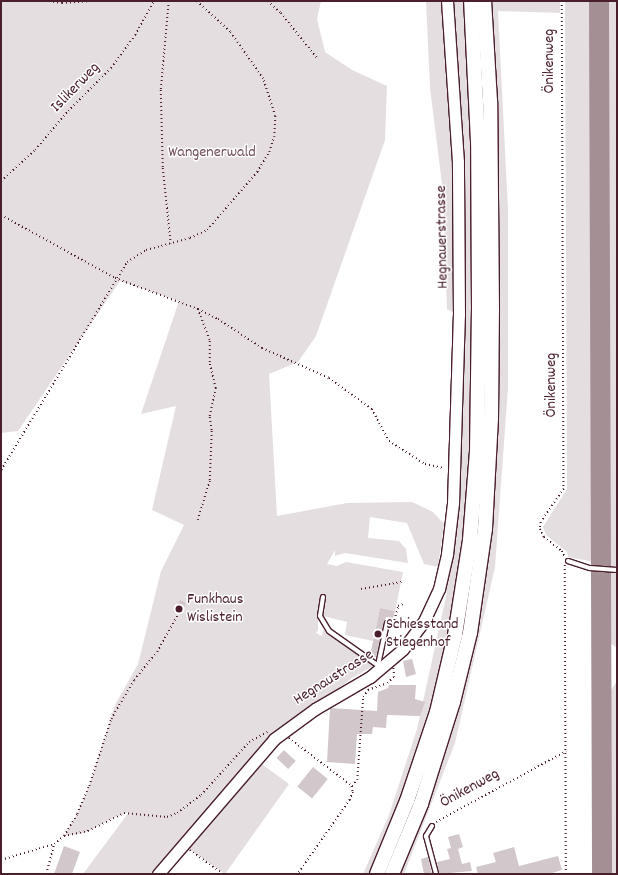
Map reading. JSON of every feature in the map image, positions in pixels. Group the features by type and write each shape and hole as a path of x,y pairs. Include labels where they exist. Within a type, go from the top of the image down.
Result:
{"highway":[{"path":"377,874 411,791 437,712 456,635 470,540 477,451 479,317 478,142 471,1"},
{"path":"392,874 421,804 443,738 468,640 482,556 490,455 492,337 490,101 484,1"}],"street":[{"name":"Hegnauerstrasse","path":"448,1 458,162 459,315 454,471"},
{"name":"Hegnaustrasse","path":"158,874 255,759 283,731 315,708 391,660 424,621 439,589 451,532 454,471"}],"lane":[{"path":"568,562 590,568 617,570"},
{"path":"323,597 320,616 329,631 380,667 387,623"},
{"name":"Önikenweg","path":"432,826 426,836 436,874"}],"path":[{"path":"49,1 62,3 88,1"},
{"name":"Islikerweg","path":"1,181 35,150 68,111 103,77 135,35 154,1"},
{"path":"168,1 161,90 163,168 171,244"},
{"path":"1,470 127,262 139,253 202,233 217,219 263,165 269,152 274,131 274,109 258,70 230,32 196,1"},
{"path":"268,1 281,13 317,58"},
{"name":"Önikenweg","path":"562,1 564,489 541,522 540,529 544,537 562,551 566,561 566,874"},
{"path":"1,215 116,278 198,309 218,319 262,348 312,368 350,390 372,409 382,431 389,441 425,464 454,471"},
{"path":"198,309 210,341 210,364 216,388 210,417 212,431 210,481 198,520"},
{"path":"361,588 401,582"},
{"path":"387,623 394,624 398,606 403,604"},
{"path":"1,860 54,844 64,836 77,814 86,793 111,719 134,680 157,652 178,614"},
{"path":"298,874 350,800 352,786 357,780 363,697 368,690 387,683 394,677 391,660"},
{"path":"283,731 352,786"},
{"path":"64,836 88,831 124,813 167,817 177,813 201,795 241,750 258,736"},
{"name":"Önikenweg","path":"432,826 439,820 498,786 566,752"},
{"path":"46,874 54,844"},
{"path":"183,844 222,874"}],"green space":[{"name":"Wangenerwald","path":"1,1 321,1 317,19 325,52 352,70 387,86 385,140 316,336 298,362 269,374 277,516 347,503 412,502 433,512 444,524 438,567 424,564 407,523 370,517 368,538 399,541 406,549 408,563 345,553 335,556 335,550 327,564 337,566 346,562 403,572 395,611 380,608 373,641 345,635 347,622 319,615 321,597 318,615 318,630 316,633 322,636 323,630 375,665 352,678 302,717 255,759 289,784 225,874 180,843 154,874 83,874 129,812 113,818 85,833 64,836 77,814 89,786 115,705 138,664 161,571 184,525 152,510 176,406 141,414 179,301 120,281 18,431 1,433"},
{"path":"426,1 560,1 560,13 498,11 508,210 508,388 495,567 455,743 404,874 363,874 389,815 417,729 447,592 439,589 443,571 459,316 447,309 443,192 430,88"},
{"path":"565,1 592,1 595,562 568,557 567,552 546,535 543,527 567,489"},
{"path":"604,1 617,1 617,648 606,640"},
{"path":"617,681 617,874 607,874 606,706 611,690"}],"building":[{"name":"Funkhaus Wislistein","path":"180,600 186,603 181,615 173,612"},
{"name":"Schiesstand Stiegenhof","path":"380,608 395,611 393,618 386,617 376,657 370,656"},
{"path":"412,659 416,674 406,677 403,661"},
{"path":"389,685 416,685 415,699 425,702 420,716 387,715 386,728 373,727 372,734 357,734 355,764 327,762 330,708 377,711 378,692 388,688"},
{"path":"284,750 296,761 288,769 276,758"},
{"path":"313,767 328,779 312,798 297,786"},
{"path":"459,834 463,847 458,849 462,864 470,862 472,871 439,874 437,862 450,859 447,849 451,848 448,837"},
{"path":"64,846 80,852 72,874 54,874"},
{"path":"514,847 519,866 558,856 562,870 549,874 478,874 476,867 496,862 493,853"},
{"path":"428,857 432,874 424,874 421,859"}],"taxiway":[{"path":"599,1 602,874"}],"place":[{"name":"Funkhaus Wislistein","path":"179,609"},
{"name":"Schiesstand Stiegenhof","path":"378,634"}]}
